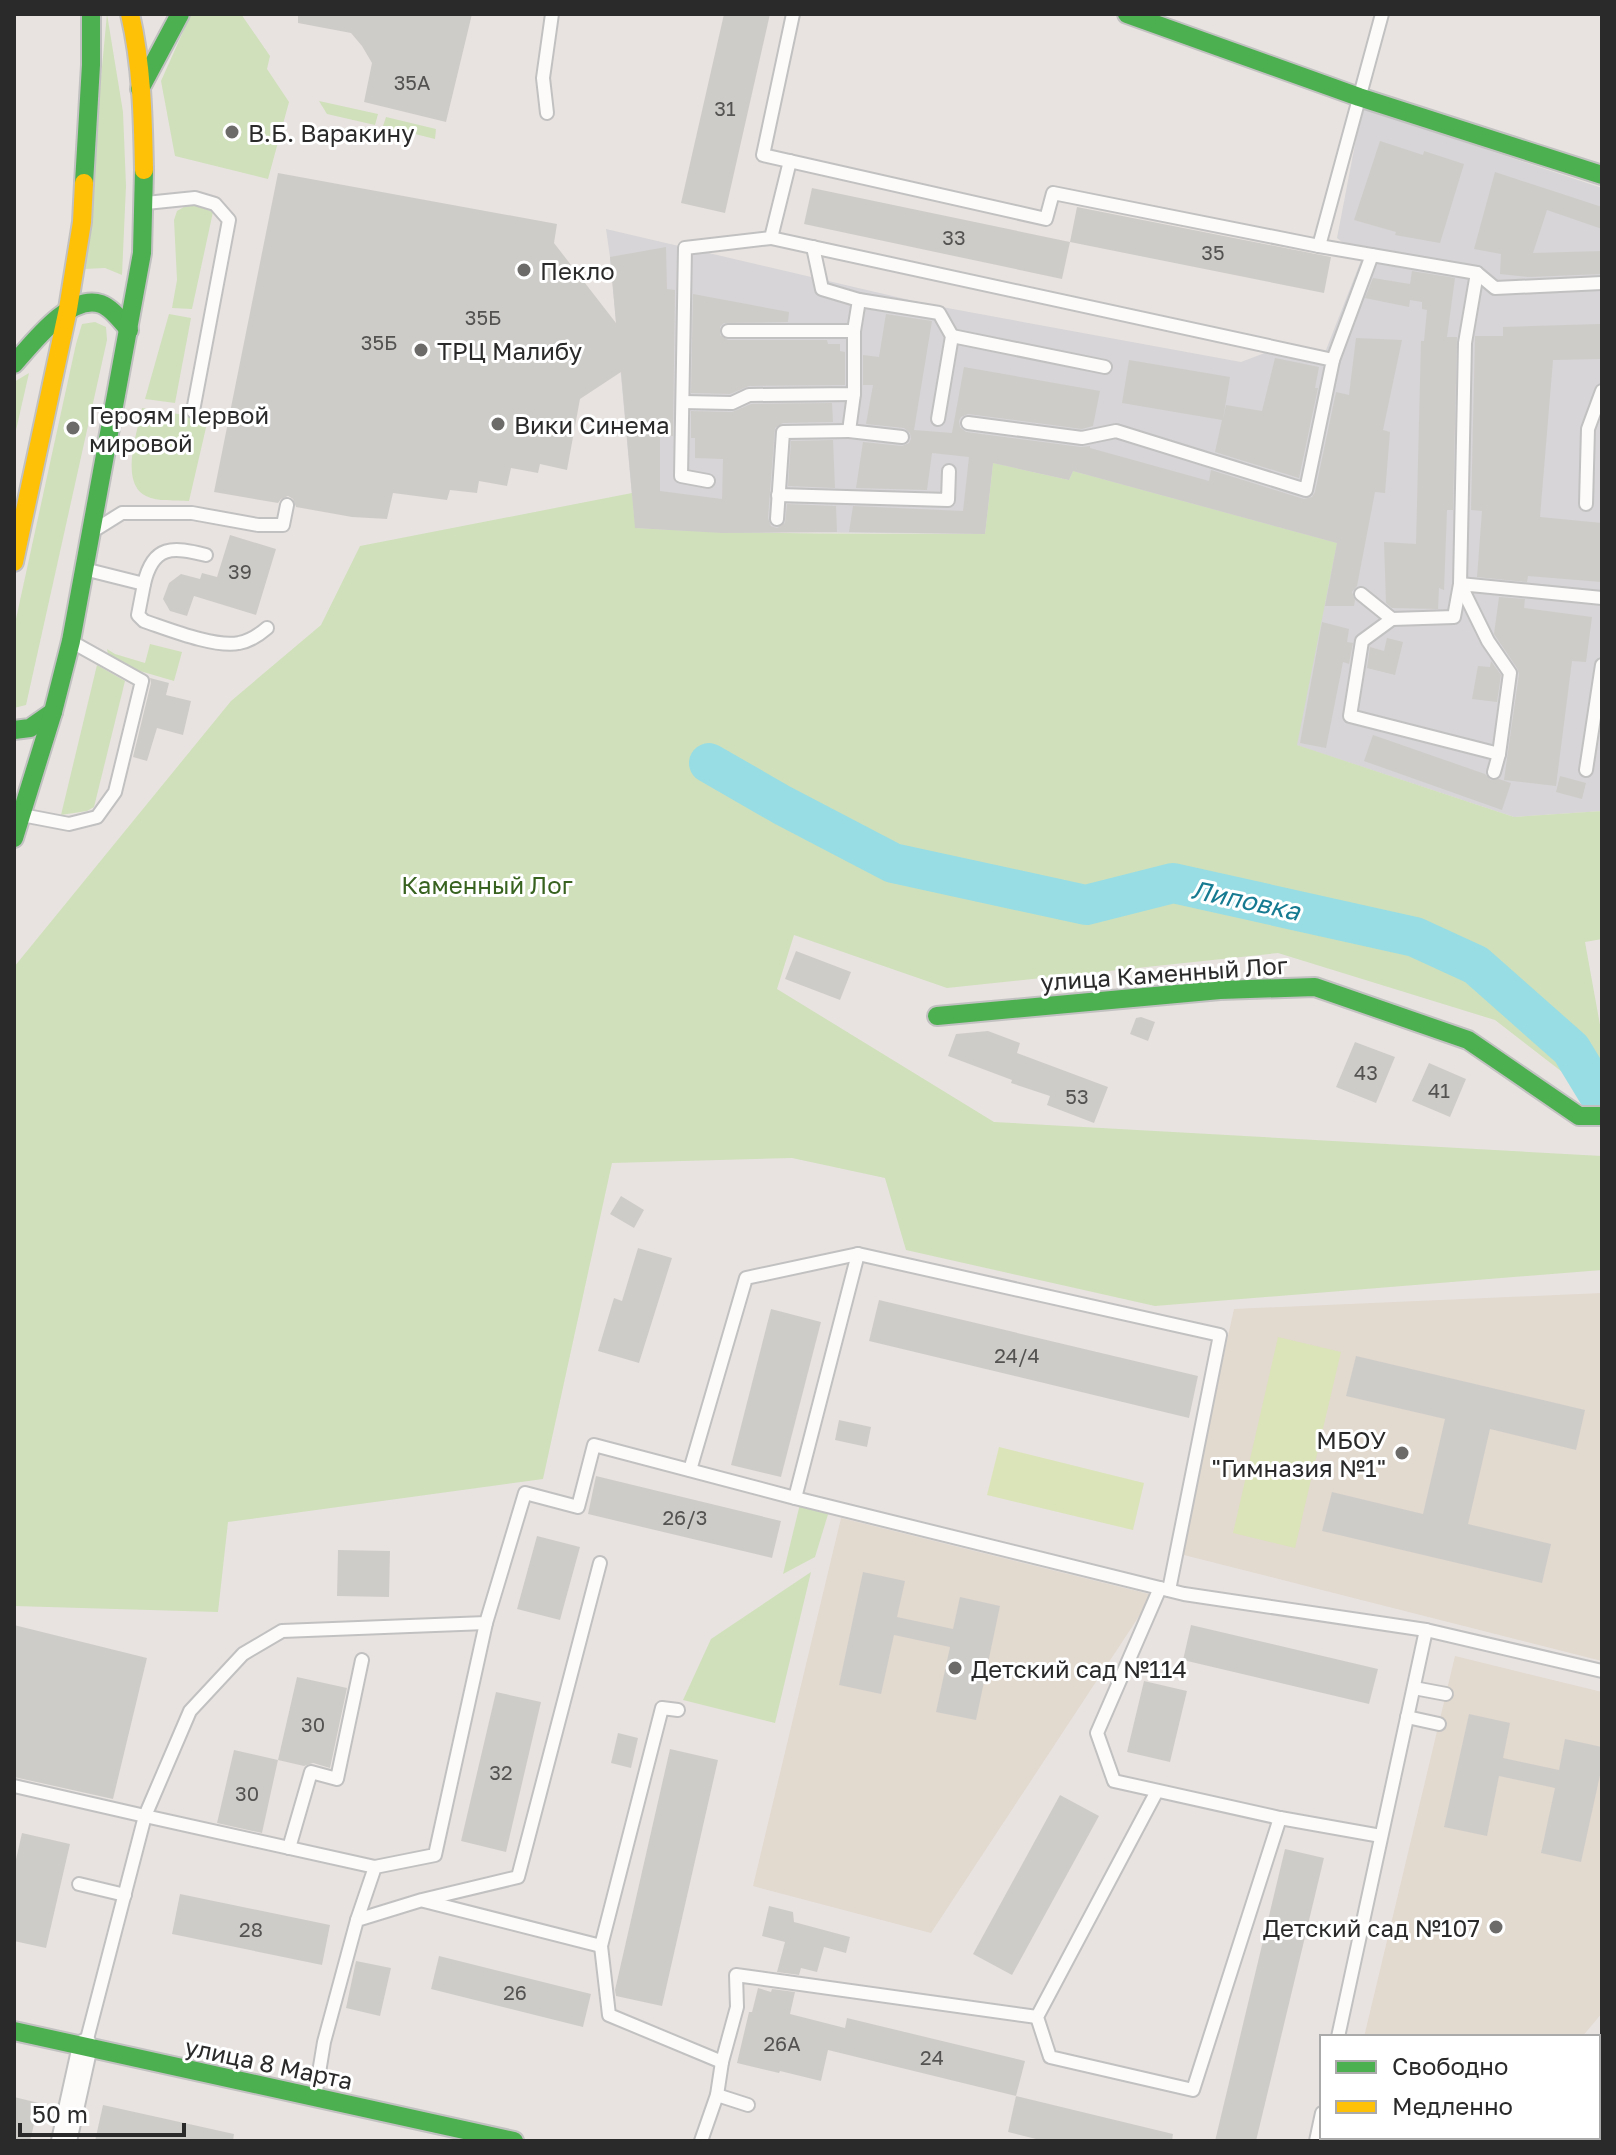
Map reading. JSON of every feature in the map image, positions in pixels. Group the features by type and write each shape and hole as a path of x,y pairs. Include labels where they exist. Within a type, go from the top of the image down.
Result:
{"street":[{"path":"14,562 68,309 82,222 91,14"},
{"path":"14,838 18,813 53,712 71,641 142,253 146,203 145,145 136,34 130,14"},
{"path":"140,89 180,14"},
{"path":"1127,14 1359,97 1602,175"},
{"path":"14,364 68,309 83,302 99,302 114,312 129,330"},
{"path":"14,730 21,731 37,725 53,712"},
{"name":"улица Каменный Лог","path":"937,1016 1220,990 1315,987 1468,1040 1579,1116 1602,1116"},
{"name":"улица 8 Марта","path":"14,2031 514,2141"},
{"path":"64,2141 85,2046"}],"lane":[{"path":"547,113 543,78 552,14"},
{"path":"793,14 763,155 1046,219 1053,193 1319,246 1477,273 1495,288 1602,283"},
{"path":"1319,246 1382,14"},
{"path":"771,238 790,161"},
{"path":"146,203 195,198 215,204 229,220 193,411"},
{"path":"708,481 681,476 685,248 771,238 1333,360"},
{"path":"813,247 822,289 859,300 939,313 952,336 938,419"},
{"path":"968,423 1082,438 1116,431 1306,490 1333,360 1372,255"},
{"path":"1477,273 1465,343 1460,584 1454,617 1392,619 1362,641 1350,716 1499,754"},
{"path":"849,431 854,394 854,331 859,300"},
{"path":"728,331 854,331"},
{"path":"952,336 1105,367"},
{"path":"1586,504 1588,429 1602,391"},
{"path":"683,402 732,403 749,395 854,394"},
{"path":"777,519 783,432 849,431 902,437"},
{"path":"778,495 948,500 949,471"},
{"path":"92,532 122,513 192,513 258,525 283,525 287,505"},
{"path":"206,555 180,549 161,554 148,566 138,615 144,621 222,644 255,638 267,628"},
{"path":"85,570 144,584"},
{"path":"1460,584 1602,598"},
{"path":"1460,584 1488,641 1510,673 1494,772"},
{"path":"1361,594 1392,619"},
{"path":"18,813 69,824 97,817 115,792 142,681 71,641"},
{"path":"1586,770 1602,665"},
{"path":"690,1470 746,1278 858,1254 1220,1335 1164,1589 1097,1733 1114,1781 1280,1818 1381,1836"},
{"path":"795,1498 858,1254"},
{"path":"14,1786 375,1867 435,1855 486,1623 525,1493 578,1507 594,1445 1164,1589 1426,1630 1602,1671"},
{"path":"357,1920 422,1900 518,1877 600,1563"},
{"path":"85,2046 145,1816 190,1711 243,1654 282,1631 486,1623"},
{"path":"1338,2035 1426,1630"},
{"path":"289,1848 311,1772 337,1779 362,1660"},
{"path":"1414,1688 1446,1694"},
{"path":"678,1710 662,1708 601,1946 609,2015 722,2062"},
{"path":"1407,1717 1439,1724"},
{"path":"1157,1791 1037,2017 1050,2057 1193,2090 1280,1818"},
{"path":"315,2097 324,2042 357,1920 375,1867"},
{"path":"79,1884 125,1895"},
{"path":"422,1900 601,1946"},
{"path":"701,2141 717,2095 722,2062 737,2007 736,1975 1037,2017"},
{"path":"717,2095 748,2105"}],"shaded area":[{"path":"1362,108 1602,188 1602,811 1514,817 1296,745 1336,544 1073,472 1069,480 993,464 985,534 722,533 635,528 606,229 931,305 1241,362 1278,348 1324,355 1362,258 1337,238"},
{"name":"МБОУ \"Гимназия №1\"","path":"1602,1293 1602,1661 1180,1554 1234,1309"},
{"name":"Детский сад №114","path":"841,1518 1153,1595 931,1933 753,1886"},
{"name":"Детский сад №107","path":"1455,1656 1602,1692 1602,2013 1584,2035 1364,2035"}],"green space":[{"path":"107,14 123,112 126,186 122,275 105,268 83,269"},
{"path":"191,14 241,14 270,56 267,69 289,102 268,179 175,156 161,81"},
{"path":"319,101 378,114 375,125 327,114"},
{"path":"386,117 436,129 435,139 383,126"},
{"path":"191,203 213,212 192,309 172,308 177,280 174,220 177,211"},
{"path":"169,314 191,318 175,403 145,399"},
{"path":"95,322 106,327 107,340 26,705 14,708 14,628 76,344 82,324"},
{"path":"29,373 14,439 14,382"},
{"path":"142,408 208,419 189,501 146,496 133,480 132,455"},
{"name":"Каменный Лог","path":"993,463 1069,480 1073,471 1337,543 1297,745 1514,817 1602,811 1602,939 1585,942 1602,1036 1602,1085 1592,1095 1495,1020 1278,953 947,988 794,935 777,989 994,1122 1602,1156 1602,1270 1155,1306 906,1250 885,1178 792,1158 612,1163 543,1479 228,1522 218,1612 14,1606 14,967 231,701 321,625 360,546 632,493 636,528 767,533 985,534"},
{"path":"150,644 182,652 174,681 133,669 108,654 107,649 145,663"},
{"path":"97,665 125,681 94,807 61,815"},
{"path":"1278,1337 1341,1352 1295,1548 1233,1533"},
{"path":"999,1447 1144,1483 1133,1530 987,1495"},
{"path":"800,1504 829,1511 815,1557 783,1574"},
{"path":"811,1572 775,1723 683,1700 711,1639"}],"building":[{"path":"298,14 472,14 446,122 364,102 372,63 362,46 351,33 298,23"},
{"path":"724,14 770,14 725,213 681,203"},
{"path":"1380,141 1464,164 1440,243 1395,235 1396,232 1354,220"},
{"path":"1495,172 1602,207 1602,229 1547,210 1533,253 1602,251 1602,274 1529,277 1500,274 1501,254 1474,249"},
{"name":"ТРЦ Малибу","path":"278,173 557,224 554,243 616,323 610,257 666,247 667,289 675,290 673,436 660,435 660,491 722,499 723,459 695,458 691,411 732,412 751,404 832,403 833,422 783,423 775,428 768,518 771,526 777,528 785,523 787,504 836,506 837,532 722,533 635,528 621,372 580,399 567,470 540,464 538,473 511,468 507,486 479,481 477,493 450,490 447,500 393,493 387,519 352,517 296,507 288,496 278,503 214,492"},
{"path":"812,188 1070,242 1062,279 804,224"},
{"path":"1077,207 1331,257 1324,293 1070,242"},
{"path":"1412,271 1455,278 1447,337 1457,337 1453,510 1447,510 1444,590 1439,588 1438,609 1392,608 1386,603 1384,542 1416,544 1421,341 1424,341 1427,310 1422,309 1422,302 1410,300 1409,307 1365,298 1373,278 1410,284"},
{"path":"693,294 789,312 788,322 724,323 720,327 720,335 728,340 827,340 828,344 840,344 840,351 845,352 845,385 749,386 730,394 691,393"},
{"path":"886,314 932,321 914,430 952,433 964,367 1100,391 1093,426 1082,429 968,414 961,417 960,427 966,432 1090,446 1209,481 1211,470 1304,499 1312,497 1315,492 1336,392 1349,395 1356,338 1402,340 1383,430 1390,432 1385,493 1375,492 1357,586 1352,592 1354,606 1325,606 1337,543 1073,471 1069,480 993,463 985,534 849,532 853,506 963,511 969,457 932,453 927,490 856,488 863,442 902,446 911,439 904,428 866,424 873,385 863,385 863,355 879,357"},
{"path":"1600,324 1600,359 1553,360 1540,517 1602,523 1602,582 1528,576 1527,582 1477,577 1482,511 1471,510 1475,336 1503,336 1503,327"},
{"path":"1275,358 1319,367 1315,388 1318,388 1299,478 1215,452 1222,420 1122,403 1129,360 1230,377 1223,419 1226,405 1262,411"},
{"path":"833,440 835,488 788,486 791,441"},
{"path":"230,535 276,549 256,615 194,596 187,616 170,611 163,599 169,583 181,574 200,579 202,573 217,577"},
{"path":"1499,597 1525,599 1524,608 1592,617 1586,662 1572,661 1556,786 1504,780 1519,674 1494,634"},
{"path":"1322,622 1349,629 1347,642 1353,643 1349,664 1343,662 1326,748 1300,743"},
{"path":"1387,638 1403,642 1395,675 1367,668 1370,647 1384,651"},
{"path":"1491,661 1501,675 1497,702 1472,699 1478,666 1490,667"},
{"path":"150,678 169,683 166,695 191,701 183,735 157,728 147,761 133,757"},
{"path":"1373,735 1485,774 1491,780 1511,783 1502,810 1364,761"},
{"path":"1560,776 1586,783 1582,799 1556,792"},
{"path":"796,951 851,972 840,1000 785,979"},
{"path":"1136,1018 1155,1022 1148,1041 1130,1034"},
{"path":"988,1031 1020,1043 1017,1053 1108,1087 1094,1123 1047,1105 1050,1096 948,1056 956,1034"},
{"path":"1355,1042 1395,1057 1376,1103 1336,1087"},
{"path":"1429,1063 1466,1079 1450,1117 1412,1101"},
{"path":"621,1196 644,1210 634,1228 610,1214"},
{"path":"638,1248 672,1258 639,1363 598,1351 614,1298 622,1301"},
{"path":"879,1300 1198,1376 1189,1418 869,1341"},
{"path":"771,1309 821,1322 781,1477 731,1465"},
{"path":"1356,1356 1585,1410 1576,1450 1490,1429 1468,1524 1551,1544 1542,1583 1322,1531 1332,1492 1423,1514 1445,1419 1346,1396"},
{"path":"839,1420 871,1427 867,1447 835,1440"},
{"path":"596,1476 781,1521 772,1558 588,1514"},
{"path":"537,1536 580,1547 560,1620 517,1609"},
{"path":"338,1550 390,1551 389,1597 337,1596"},
{"path":"863,1572 905,1581 897,1617 953,1629 960,1597 1000,1606 976,1720 936,1712 950,1647 894,1635 881,1694 839,1685"},
{"path":"14,1625 147,1658 113,1799 14,1777"},
{"path":"1191,1625 1378,1669 1369,1704 1183,1660"},
{"path":"297,1677 347,1688 330,1768 278,1760"},
{"path":"1144,1681 1187,1691 1170,1762 1127,1752"},
{"path":"496,1692 541,1702 506,1852 461,1841"},
{"path":"1469,1714 1510,1723 1503,1758 1559,1770 1565,1739 1602,1747 1602,1766 1581,1862 1541,1853 1555,1788 1499,1776 1487,1836 1444,1827"},
{"path":"618,1733 638,1738 631,1768 611,1763"},
{"path":"670,1749 718,1760 662,2006 616,1996 615,1990"},
{"path":"234,1750 278,1760 262,1833 217,1823"},
{"path":"1060,1795 1099,1816 1012,1975 973,1954"},
{"path":"22,1833 70,1844 46,1948 14,1941 14,1868"},
{"path":"1285,1849 1324,1858 1256,2141 1215,2141"},
{"path":"180,1894 330,1925 322,1965 172,1934"},
{"path":"769,1906 793,1912 794,1922 850,1937 846,1953 824,1947 817,1972 801,1968 799,1975 777,1972 785,1942 762,1936"},
{"path":"439,1956 591,1994 583,2027 431,1989"},
{"path":"356,1961 391,1968 380,2016 346,2008"},
{"path":"758,1988 771,1992 772,1989 795,1992 790,2014 845,2028 847,2018 1025,2061 1016,2096 828,2050 821,2081 737,2063"},
{"path":"1016,2096 1173,2134 1172,2141 1044,2141 1008,2132"},
{"path":"14,2097 39,2103 30,2141 14,2141"},
{"path":"103,2105 234,2134 233,2141 95,2141"}],"waterway":[{"name":"Липовка","path":"709,763 893,863 1086,905 1173,883 1415,937 1476,965 1571,1049 1602,1100"}],"traffic: fast":[{"path":"84,183 91,14"},
{"path":"140,89 180,14"},
{"path":"1127,14 1359,97 1602,175"},
{"path":"14,838 53,712 71,641 142,253 144,170"},
{"path":"14,364 41,333 77,306 101,304 129,330"},
{"path":"14,730 30,728 53,712"},
{"path":"937,1016 1220,990 1315,987 1468,1040 1579,1116 1602,1116"},
{"path":"14,2031 514,2141"}],"traffic: slow":[{"path":"130,14 139,72 144,170"},
{"path":"14,562 68,309 82,222 84,183"}],"place":[{"name":"В.Б. Варакину","path":"232,132"},
{"name":"Пекло","path":"524,270"},
{"name":"ТРЦ Малибу","path":"421,350"},
{"name":"Вики Синема","path":"498,424"},
{"name":"Героям Первой мировой","path":"73,428"},
{"name":"МБОУ \"Гимназия №1\"","path":"1402,1453"},
{"name":"Детский сад №114","path":"955,1668"},
{"name":"Детский сад №107","path":"1496,1927"}]}
